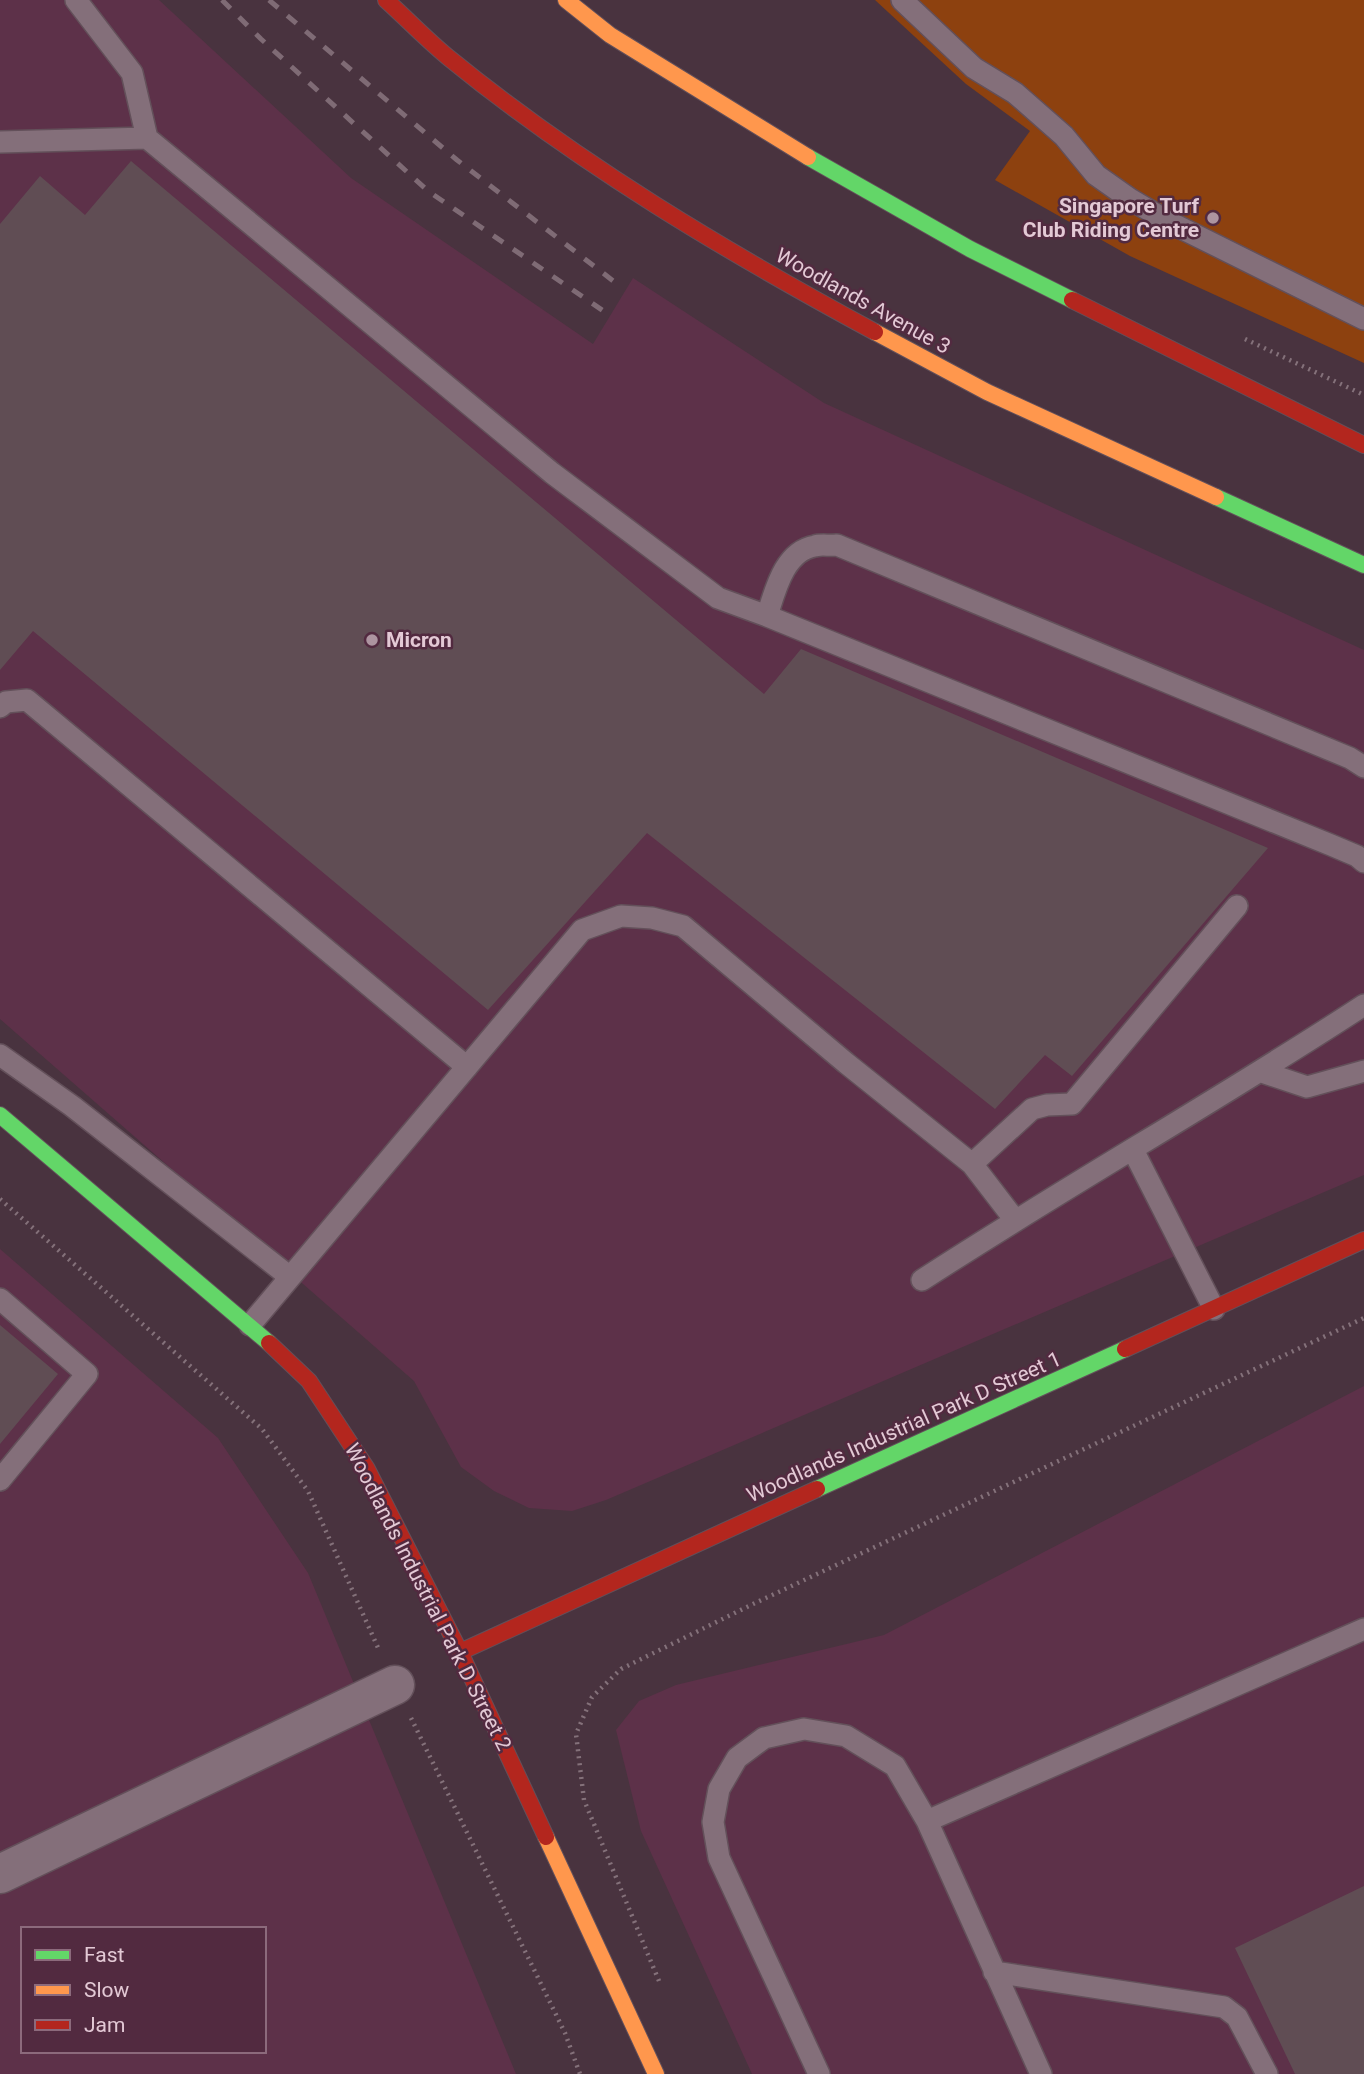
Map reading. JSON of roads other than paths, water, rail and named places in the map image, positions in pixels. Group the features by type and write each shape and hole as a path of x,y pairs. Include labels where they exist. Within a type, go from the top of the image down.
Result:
{"street":[{"name":"Woodlands Avenue 3","path":"386,0 447,57 546,132 685,224 779,280 987,392 1364,565"},
{"path":"566,0 610,35 850,183 970,249 1364,445"},
{"name":"Woodlands Industrial Park D Street 2","path":"0,1115 250,1325 309,1381 331,1412 367,1469 460,1652 656,2074"},
{"name":"Woodlands Industrial Park D Street 1","path":"460,1652 1364,1240"},
{"path":"0,1874 395,1685"}],"lane":[{"path":"76,0 132,73 147,138 552,473 718,598 1331,845 1357,856 1364,862"},
{"path":"902,0 974,68 1015,93 1064,136 1096,175 1130,199 1169,222 1364,319"},
{"path":"0,142 147,138"},
{"path":"767,616 779,576 797,555 813,546 837,545 1350,758 1364,767"},
{"path":"0,707 6,702 27,700 467,1067"},
{"path":"972,1164 1032,1109 1047,1105 1072,1104 1237,906"},
{"path":"250,1325 582,930 621,916 652,918 683,926 846,1063 972,1164 1015,1220"},
{"path":"922,1280 1015,1220 1262,1072 1364,1005"},
{"path":"0,1055 72,1105 290,1277"},
{"path":"1262,1072 1307,1087 1364,1071"},
{"path":"1133,1150 1214,1309"},
{"path":"0,1299 87,1374 0,1480"},
{"path":"927,1821 1364,1629"},
{"path":"819,2074 719,1858 713,1822 719,1789 737,1758 764,1738 804,1730 846,1736 895,1766 927,1821 1041,2074"},
{"path":"994,1972 1224,2007 1237,2017 1267,2074"}],"railway":[{"path":"222,0 428,191 605,312"},
{"path":"269,0 457,160 621,287"}],"place":[{"name":"Singapore Turf Club Riding Centre","path":"1213,218"},
{"name":"Micron","path":"372,640"}]}
